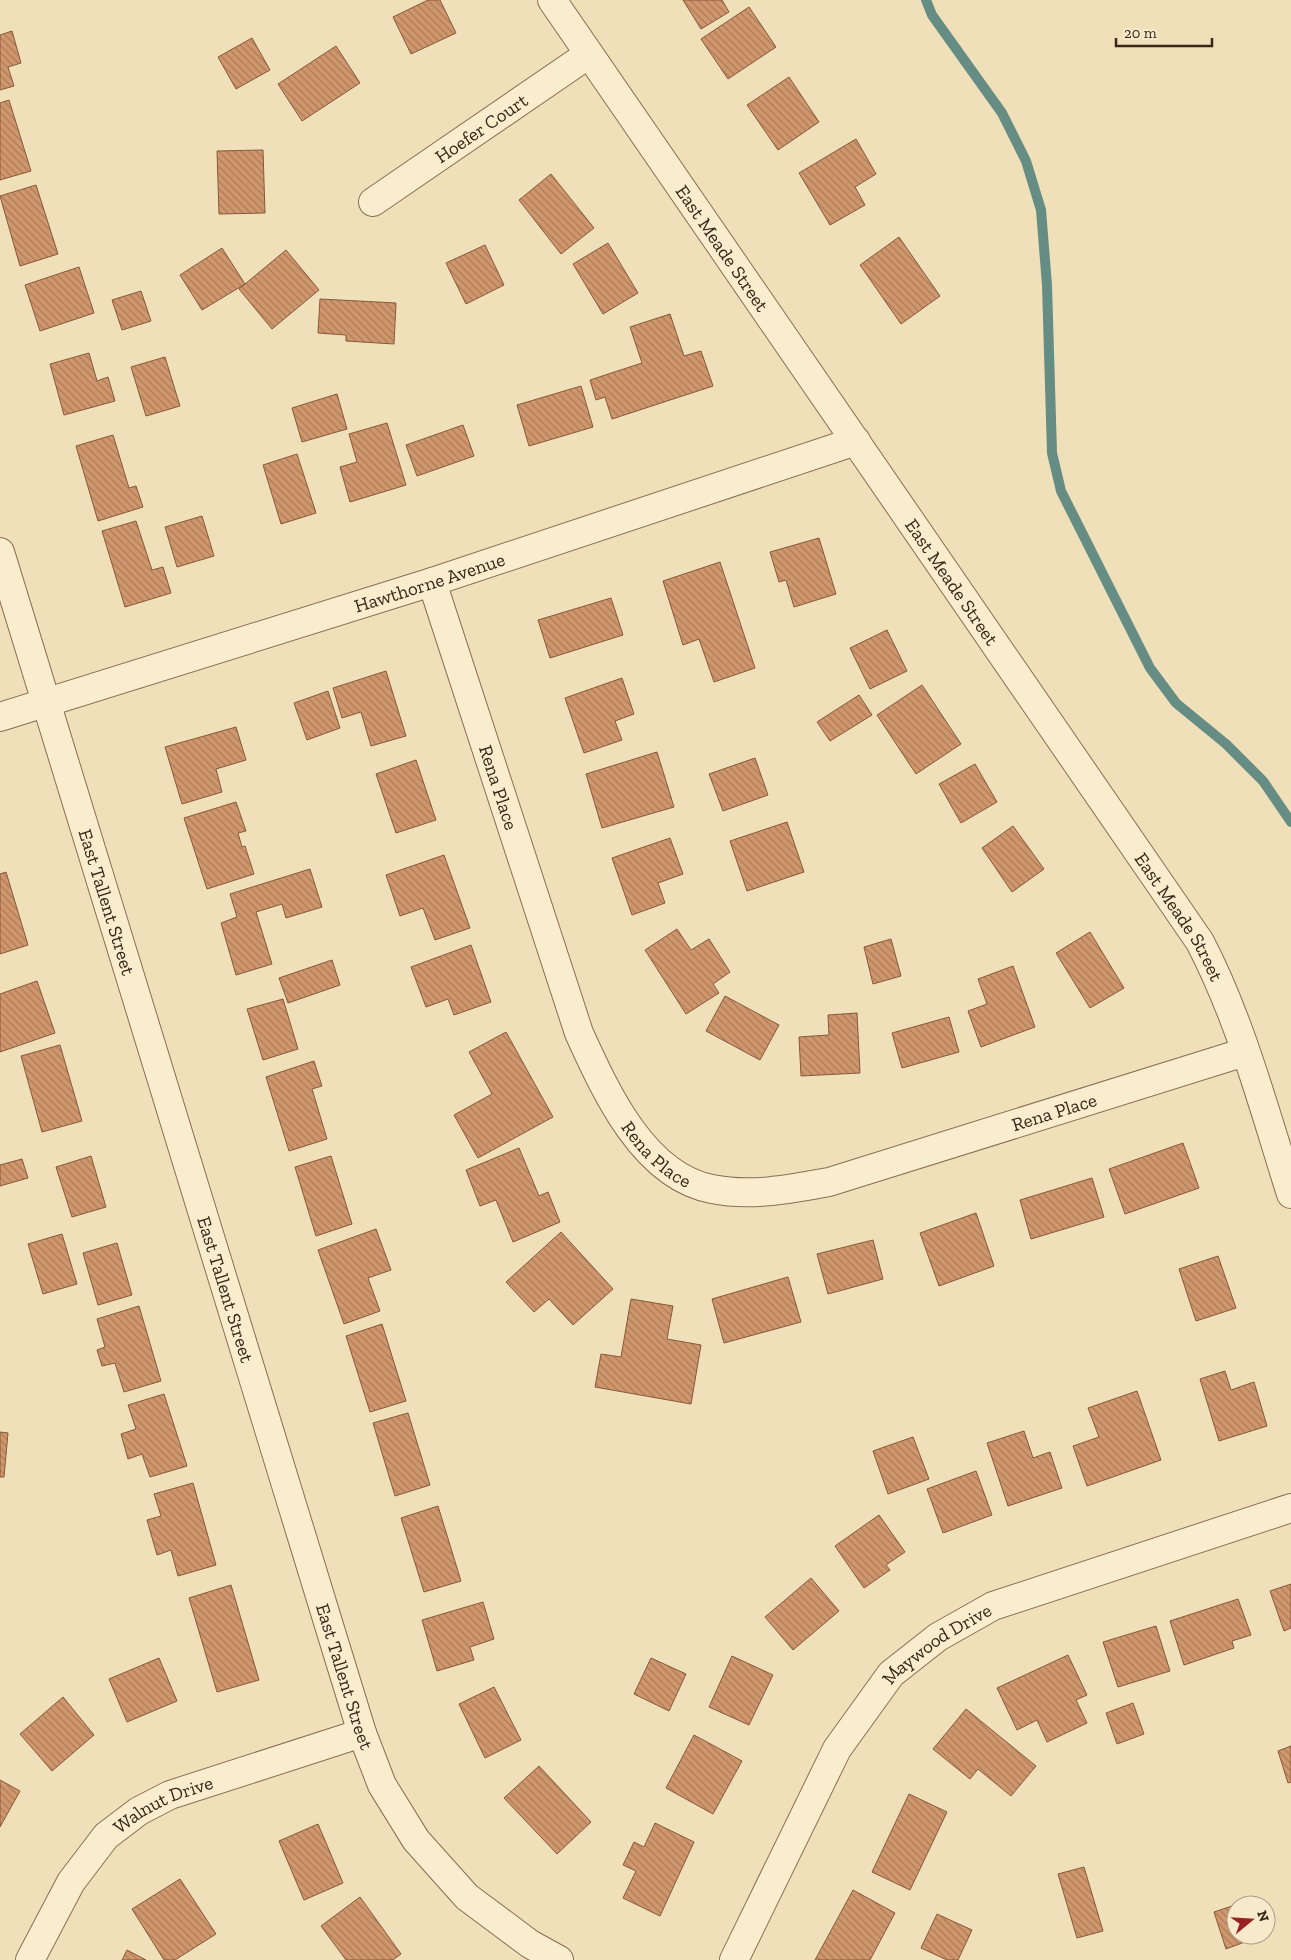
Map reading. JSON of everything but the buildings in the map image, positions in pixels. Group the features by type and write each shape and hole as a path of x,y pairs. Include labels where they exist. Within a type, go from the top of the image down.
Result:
{"street":[{"name":"East Meade Street","path":"552,0 1200,942 1220,980 1291,1194"},
{"name":"Hoefer Court","path":"372,202 589,54"},
{"name":"Hawthorne Avenue","path":"0,717 432,582 856,440"},
{"name":"East Tallent Street","path":"0,552 362,1733 382,1785 416,1840 467,1898 530,1944 559,1960"},
{"name":"Rena Place","path":"432,582 579,1033 598,1076 622,1118 638,1140 660,1162 684,1179 711,1189 744,1192 788,1189 829,1182 1245,1052"},
{"name":"Maywood Drive","path":"734,1960 837,1749 891,1674 938,1637 993,1606 1291,1508"},
{"name":"Walnut Drive","path":"30,1960 70,1882 106,1836 139,1811 170,1795 362,1733"}],"waterway":[{"path":"926,0 932,15 1002,113 1026,161 1041,210 1047,285 1052,453 1061,491 1150,668 1176,703 1226,744 1263,781 1291,822"}]}
